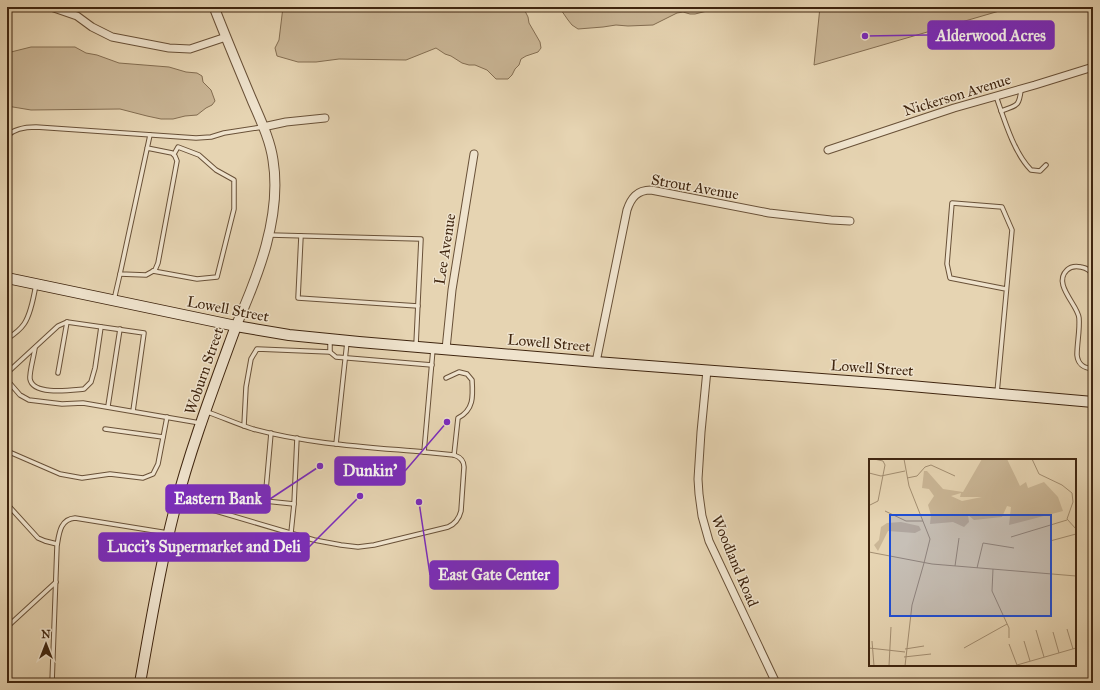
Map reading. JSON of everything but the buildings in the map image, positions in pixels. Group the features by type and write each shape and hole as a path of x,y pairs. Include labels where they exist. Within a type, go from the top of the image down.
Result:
{"main road":[{"name":"Lowell Street","path":"7,278 236,326 289,335 596,362 1093,402"},
{"name":"Woburn Street","path":"140,683 153,610 178,499 206,411 236,326"}],"street":[{"path":"51,7 73,14 98,31 112,37 169,48 190,49 226,37"},
{"name":"Woburn Street","path":"214,7 263,127 270,148 274,170 274,196 269,234 263,256 236,326"},
{"name":"Nickerson Avenue","path":"828,150 954,108 1093,67"},
{"path":"263,127 286,122 325,118"},
{"name":"Lee Avenue","path":"446,349 452,290 474,154"},
{"name":"Strout Avenue","path":"596,362 627,210 632,198 640,192 651,190 769,213 850,221"},
{"name":"Woodland Road","path":"707,370 698,479 699,501 702,516 709,541 776,683"}],"lane":[{"path":"1001,110 1015,106 1019,101 1021,89"},
{"path":"996,96 1017,150 1025,164 1031,170 1040,171 1046,165"},
{"path":"7,136 12,132 33,127 203,138 263,127"},
{"path":"113,301 150,135"},
{"path":"153,271 197,279 217,277 234,209 234,180 216,170 199,155 178,147 174,154"},
{"path":"120,274 146,275 156,268 158,263 177,159 174,154 147,148"},
{"path":"996,394 1012,230 1002,207 952,203 947,264 950,278 1006,288"},
{"path":"269,234 421,239 416,346"},
{"path":"301,236 298,298 418,306"},
{"path":"1093,276 1092,273 1086,268 1075,266 1066,271 1063,280 1065,292 1079,316 1078,360 1084,367 1093,369"},
{"path":"7,339 24,324 33,302 36,284"},
{"path":"58,373 67,322"},
{"path":"7,373 58,326 67,322 144,333 133,411"},
{"path":"35,348 30,378 36,388 59,391 84,389 91,382 95,368 101,326"},
{"path":"108,406 120,329"},
{"path":"330,339 330,352"},
{"path":"336,444 347,341"},
{"path":"424,452 434,348"},
{"path":"244,426 246,387 251,359 257,349 330,352 336,357 432,365"},
{"path":"446,378 459,372 467,374 472,380 471,405 465,414 458,418 454,455"},
{"path":"7,380 20,395 29,400 62,404 83,403 108,406 202,423"},
{"path":"178,499 314,540 341,545 358,546 374,545 451,525 457,521 460,515 464,463 458,456 336,444 297,438 244,426 206,411"},
{"path":"7,451 60,474 82,478 110,474 144,478 153,474 158,464 167,417"},
{"path":"105,430 163,437"},
{"path":"271,433 265,501 294,504"},
{"path":"291,533 297,438"},
{"path":"7,504 38,538 57,544"},
{"path":"52,683 57,544 62,525 72,518 169,534"},
{"path":"7,627 56,582"}],"shaded area":[{"path":"283,7 523,7 529,23 540,42 541,48 538,52 521,59 519,65 508,79 496,79 487,70 475,65 462,63 436,48 406,60 339,59 316,62 298,62 277,56 275,48 279,40"},
{"path":"559,7 773,7 769,9 715,9 695,14 683,12 677,13 653,25 616,25 578,29 572,25"},
{"path":"820,7 1013,7 814,65"},
{"path":"31,47 75,47 86,53 97,55 119,63 169,67 186,72 197,73 202,76 203,82 211,90 215,101 212,105 197,115 173,119 161,119 120,109 31,110 7,106 7,53"}],"place":[{"name":"Alderwood Acres","path":"865,36"},
{"name":"Dunkin'","path":"447,422"},
{"name":"Eastern Bank","path":"320,466"},
{"name":"Lucci's Supermarket and Deli","path":"360,496"},
{"name":"East Gate Center","path":"419,502"}]}
